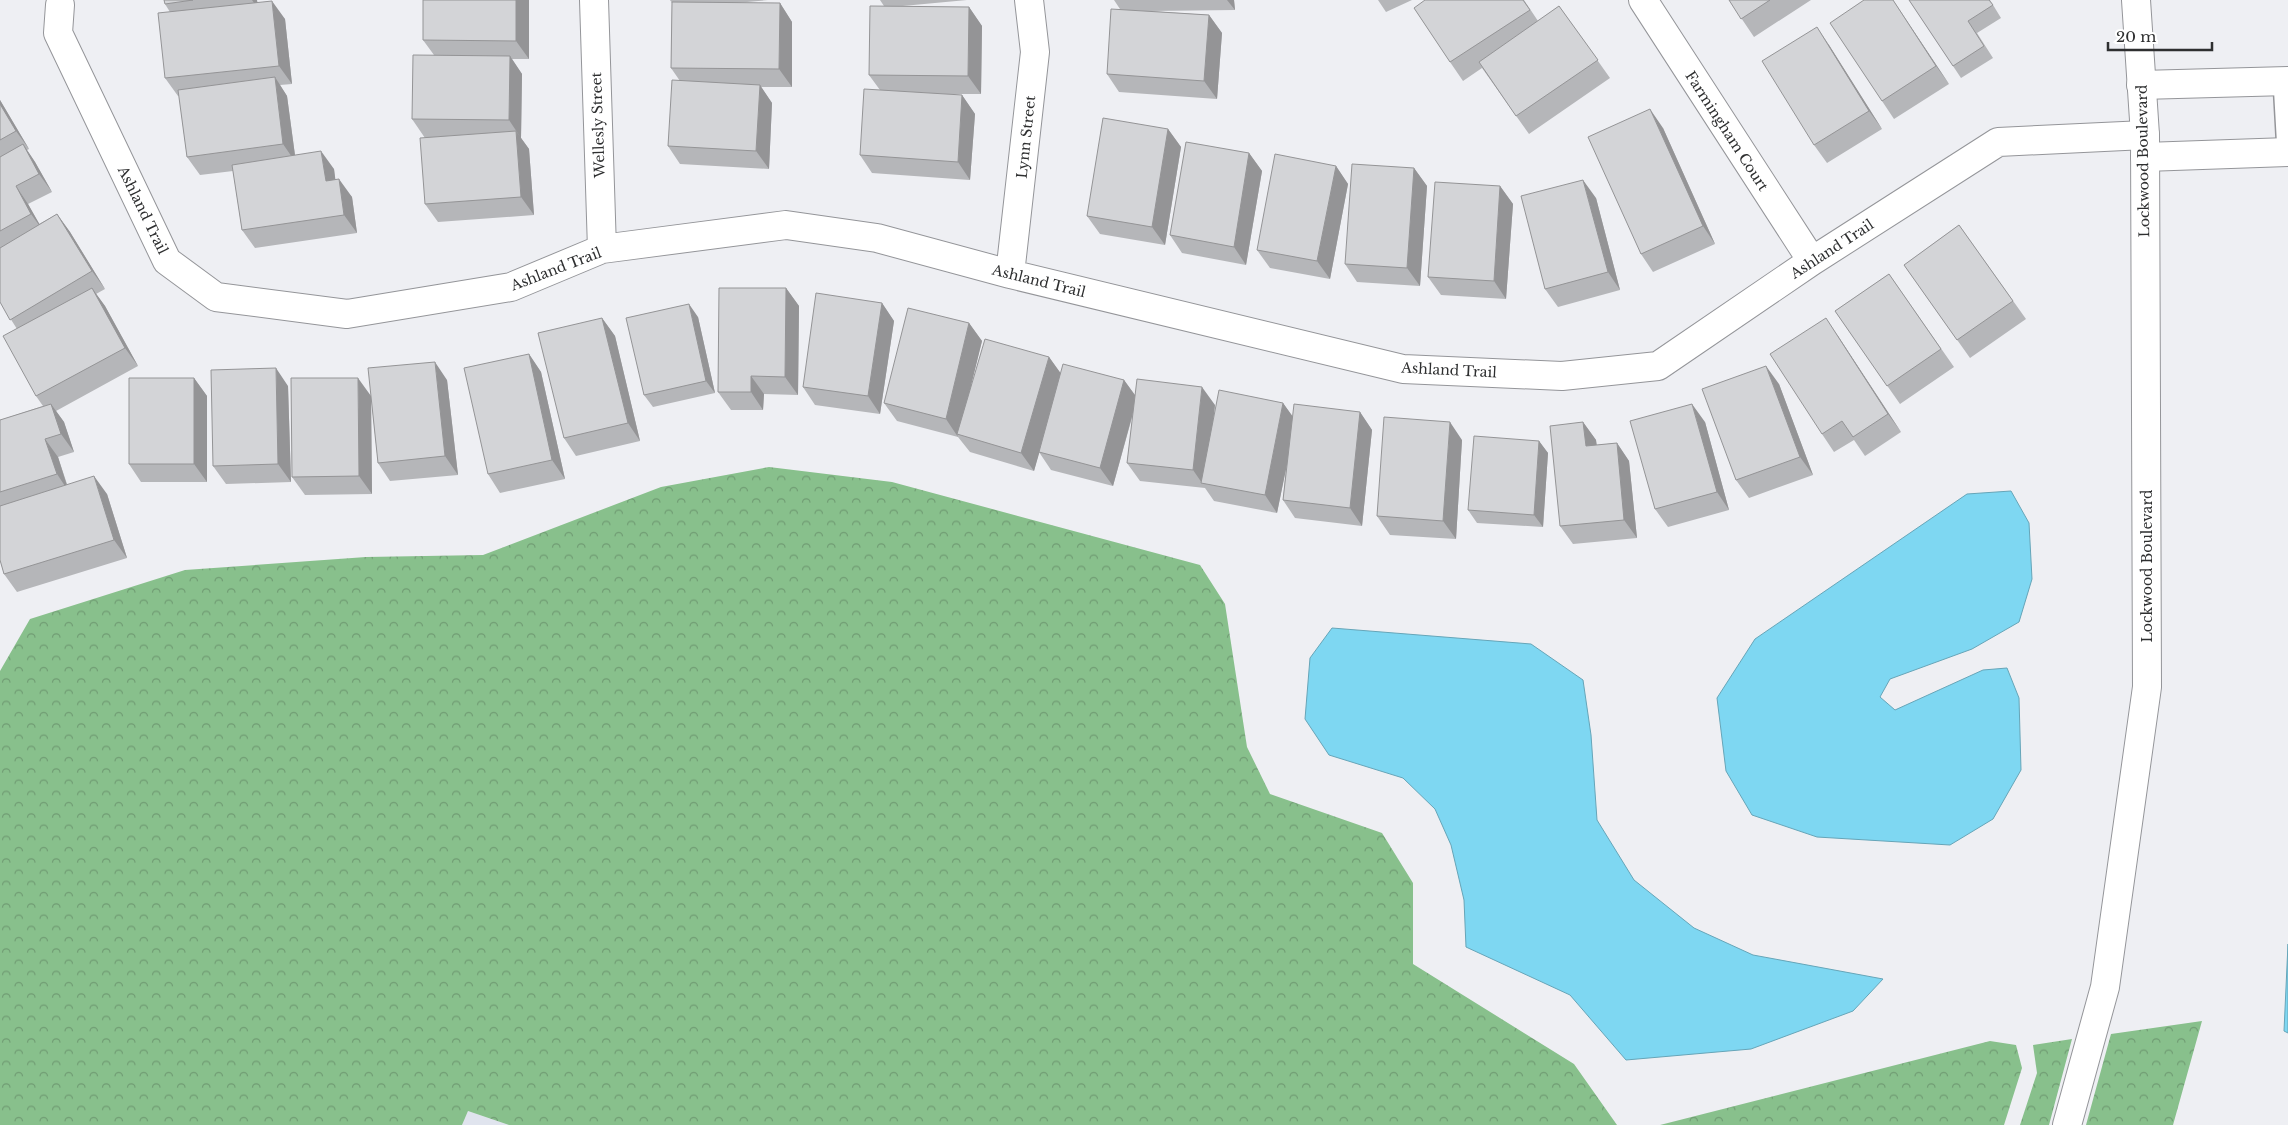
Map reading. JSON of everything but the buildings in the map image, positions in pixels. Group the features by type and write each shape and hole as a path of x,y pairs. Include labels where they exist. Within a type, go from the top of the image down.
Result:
{"street":[{"name":"Wellesly Street","path":"594,0 602,249"},
{"name":"Lynn Street","path":"1010,274 1035,52 1030,0"},
{"name":"Farmingham Court","path":"1643,0 1812,261"},
{"name":"Lockwood Boulevard","path":"2067,1125 2105,987 2147,688 2145,146 2136,0"},
{"name":"Ashland Trail","path":"60,5 58,33 167,260 216,298 346,314 511,288 602,249 786,225 877,238 1010,274 1403,369 1562,376 1658,366 1812,261 1998,142 2286,152"},
{"path":"2142,85 2285,81"}],"lane":[{"path":"2285,81 2286,152"}],"shaded area":[{"path":"468,1111 509,1125 462,1125"}],"green space":[{"path":"769,467 892,482 1200,565 1225,604 1247,747 1270,794 1382,833 1413,883 1413,964 1574,1064 1617,1125 509,1125 468,1111 462,1125 0,1125 0,671 30,619 185,570 366,557 483,555 661,487"},
{"path":"2202,1021 2173,1125 2086,1125 2111,1034"},
{"path":"2072,1039 2049,1125 2020,1125 2037,1073 2033,1045"},
{"path":"1990,1041 2016,1045 2022,1068 2004,1125 1660,1125"}],"water":[{"path":"2011,491 2029,523 2032,579 2019,622 1972,649 1890,679 1880,697 1895,710 1983,670 2007,668 2019,698 2021,770 1993,819 1950,845 1817,837 1752,815 1726,771 1717,698 1755,639 1967,494"},
{"path":"1332,628 1531,644 1583,680 1591,735 1597,820 1634,880 1694,928 1753,955 1883,979 1853,1011 1751,1049 1626,1060 1570,995 1466,947 1464,900 1451,845 1435,809 1403,778 1329,755 1305,719 1310,658"},
{"path":"2288,944 2288,1033 2284,1031"}]}
